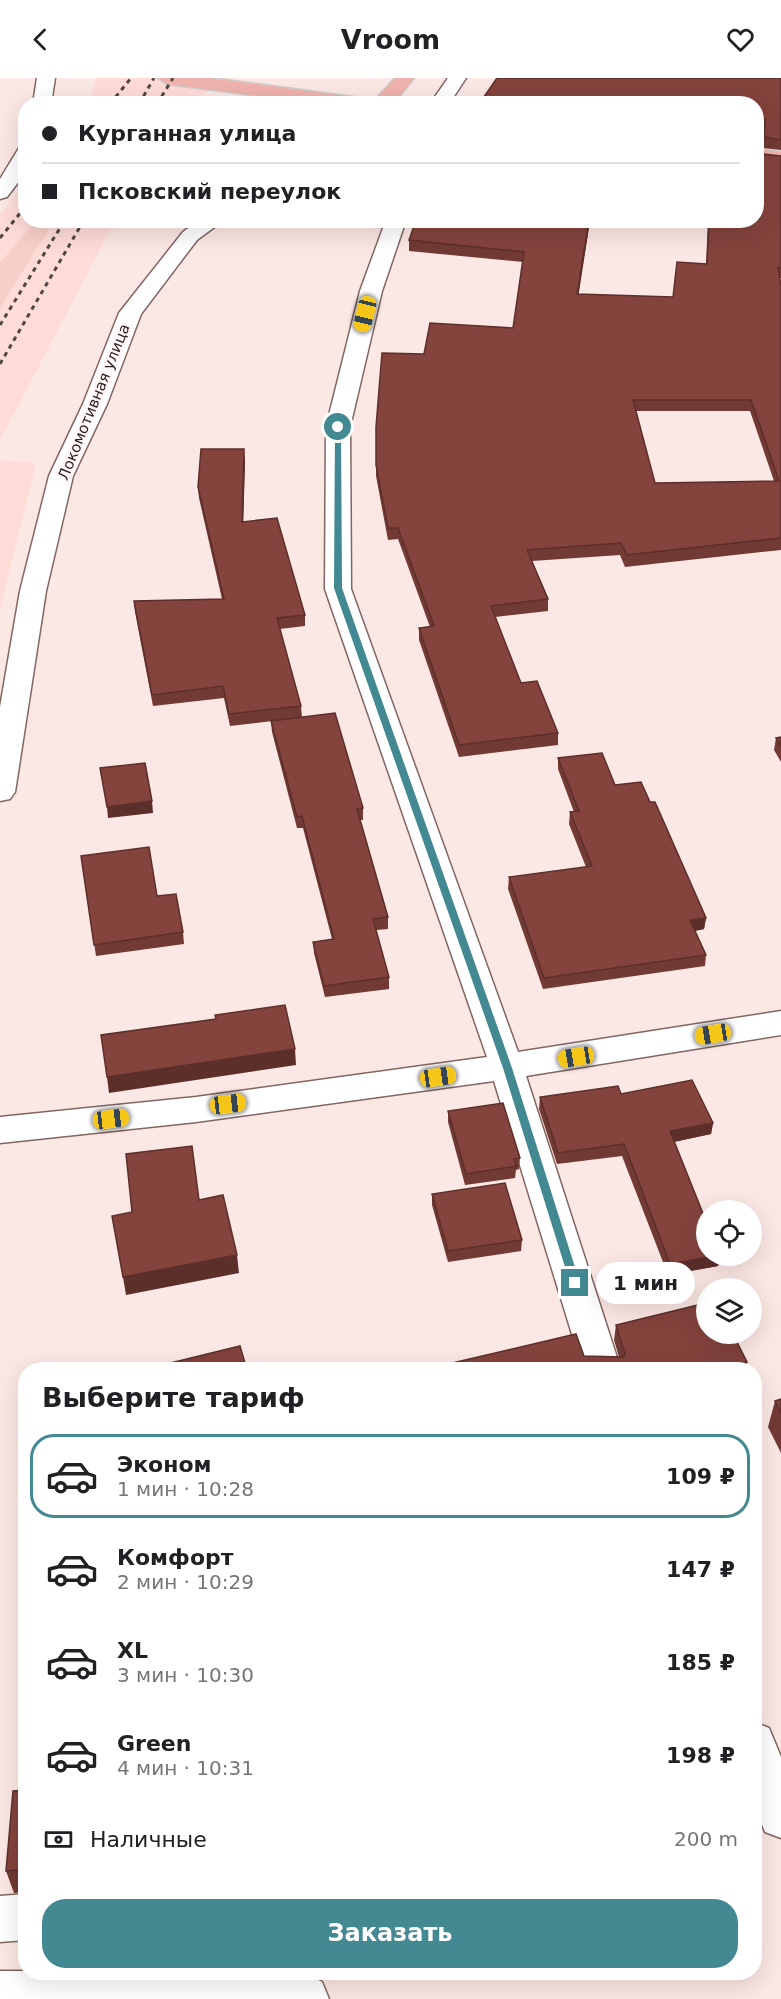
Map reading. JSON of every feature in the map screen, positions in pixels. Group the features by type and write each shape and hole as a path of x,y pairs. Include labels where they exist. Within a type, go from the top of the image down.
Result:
{"main road":[{"path":"167,78 307,96"},
{"path":"389,96 405,78"},
{"path":"764,156 781,158"}],"street":[{"path":"43,96 46,78"},
{"path":"445,96 457,78"},
{"path":"0,193 18,168"},
{"name":"Локомотивная улица","path":"0,792 33,591 61,476 95,404 130,313 190,236 202,228"},
{"path":"393,228 371,291 338,427 338,588 507,1068 599,1362"},
{"path":"0,1130 88,1122 507,1068 781,1023"},
{"path":"762,1765 781,1816"},
{"path":"0,1919 18,1918"},
{"path":"0,1995 290,1991 305,1999"}],"shaded area":[{"path":"97,78 231,78 200,96 90,96"},
{"path":"18,193 18,228 111,228 0,440 0,213"},
{"path":"30,228 50,228 0,308 0,263"},
{"path":"0,460 36,463 0,609"}],"building":[{"path":"497,78 781,78 781,140 764,137 764,96 485,96"},
{"path":"764,154 781,156 781,268 778,267 781,286 781,538 627,555 621,543 527,550 548,599 491,606 521,683 537,681 558,733 459,745 419,628 434,626 398,528 388,528 376,465 376,427 382,353 424,354 430,323 513,328 524,252 409,240 413,228 588,228 577,294 673,297 677,262 707,264 709,228 764,228","holes":["633,400 751,400 779,481 655,483"]},
{"path":"201,449 244,449 242,522 277,518 305,615 277,618 301,706 229,714 223,686 152,695 134,601 224,599 198,487"},
{"path":"335,713 363,808 357,809 388,917 373,919 389,977 324,986 313,942 334,939 302,816 297,817 271,721"},
{"path":"602,753 615,785 641,782 650,802 655,802 706,918 690,920 706,955 544,978 509,877 592,866 570,812 579,811 558,758"},
{"path":"145,763 152,801 107,807 100,768"},
{"path":"149,847 157,896 176,894 183,932 94,945 81,856"},
{"path":"285,1005 295,1049 107,1077 101,1035 216,1019 215,1015"},
{"path":"692,1080 713,1123 670,1131 698,1200 696,1259 670,1264 624,1144 558,1153 540,1097 618,1086 621,1094"},
{"path":"503,1103 520,1158 514,1159 516,1166 466,1174 448,1111"},
{"path":"192,1146 199,1200 223,1195 237,1255 123,1277 112,1216 132,1212 126,1154"},
{"path":"505,1183 522,1240 448,1251 432,1194"},
{"path":"696,1305 696,1344 738,1344 747,1362 456,1362 576,1334 584,1356 623,1357 625,1354 616,1325"},
{"path":"240,1346 245,1362 175,1362"},
{"path":"781,1399 781,1413 775,1401"},
{"path":"13,1791 18,1791 18,1870 6,1871"}],"railway":[{"path":"116,96 131,78"},
{"path":"144,96 154,78"},
{"path":"162,96 173,78"},
{"path":"0,238 18,216"},
{"path":"0,325 60,228"},
{"path":"0,364 79,228"}],"route":[{"path":"338,427 338,588 507,1068 575,1283"}]}
